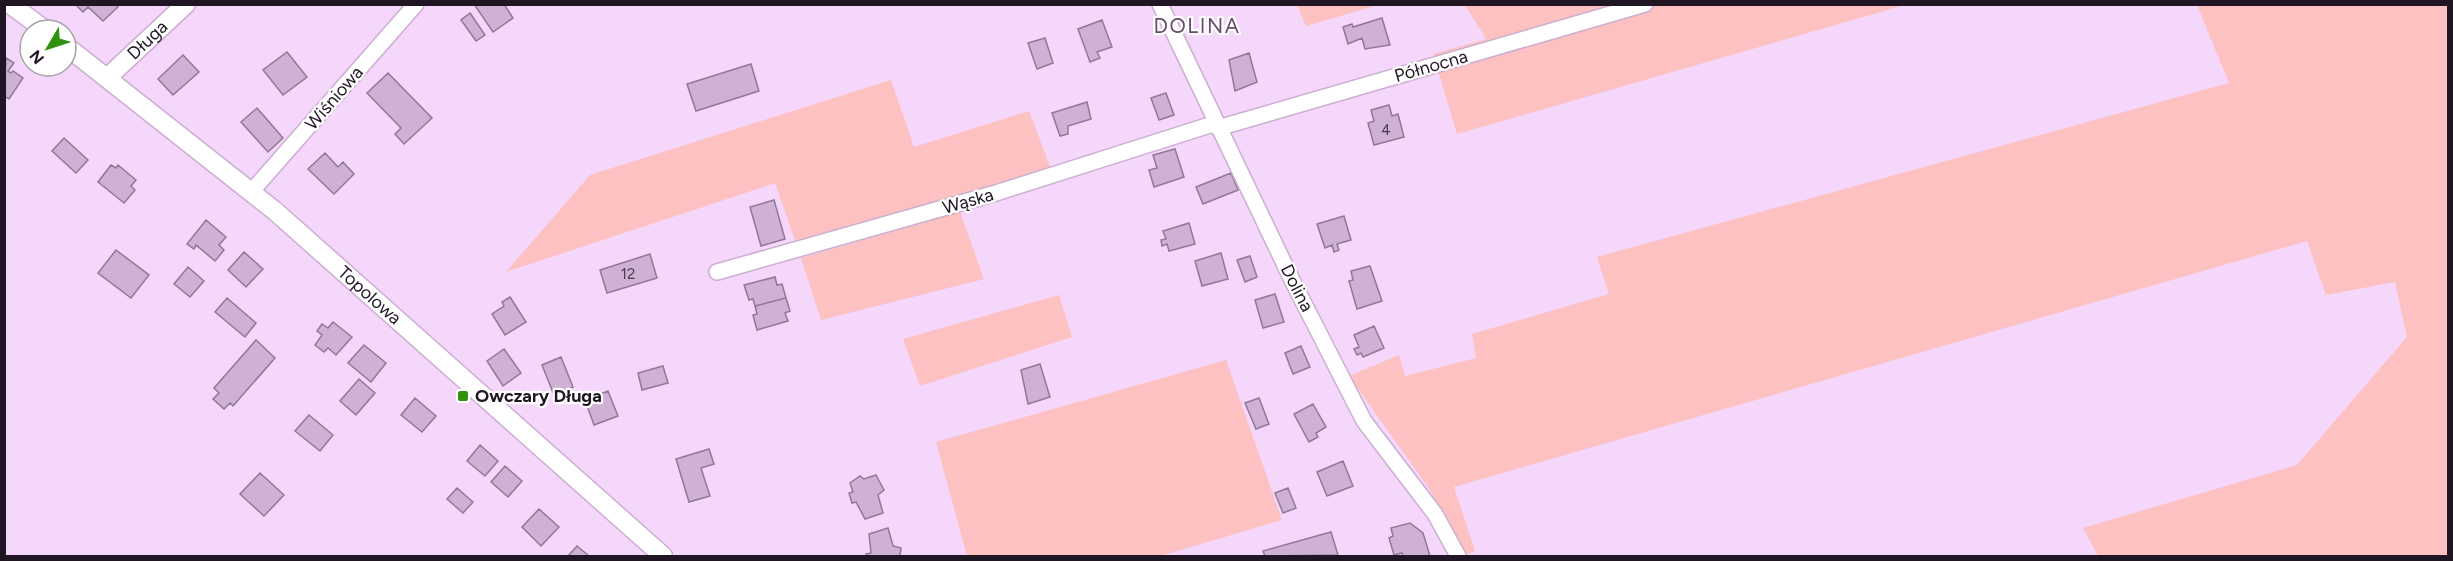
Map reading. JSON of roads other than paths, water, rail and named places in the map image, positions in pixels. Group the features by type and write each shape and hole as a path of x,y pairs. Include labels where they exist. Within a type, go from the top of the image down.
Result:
{"street":[{"path":"10,4 29,18"},
{"name":"Długa","path":"108,77 186,4"},
{"name":"Wiśniowa","path":"251,192 416,4"},
{"name":"Dolina","path":"1160,4 1217,126 1364,421 1436,514 1458,556"},
{"name":"Północna","path":"1217,126 1645,4"},
{"name":"Topolowa","path":"78,55 251,192 663,556"},
{"name":"Wąska","path":"717,272 996,193 1217,126"}],"place":[{"name":"Owczary Długa","path":"463,396"}],"district":[{"name":"DOLINA","path":"1197,25"}]}
